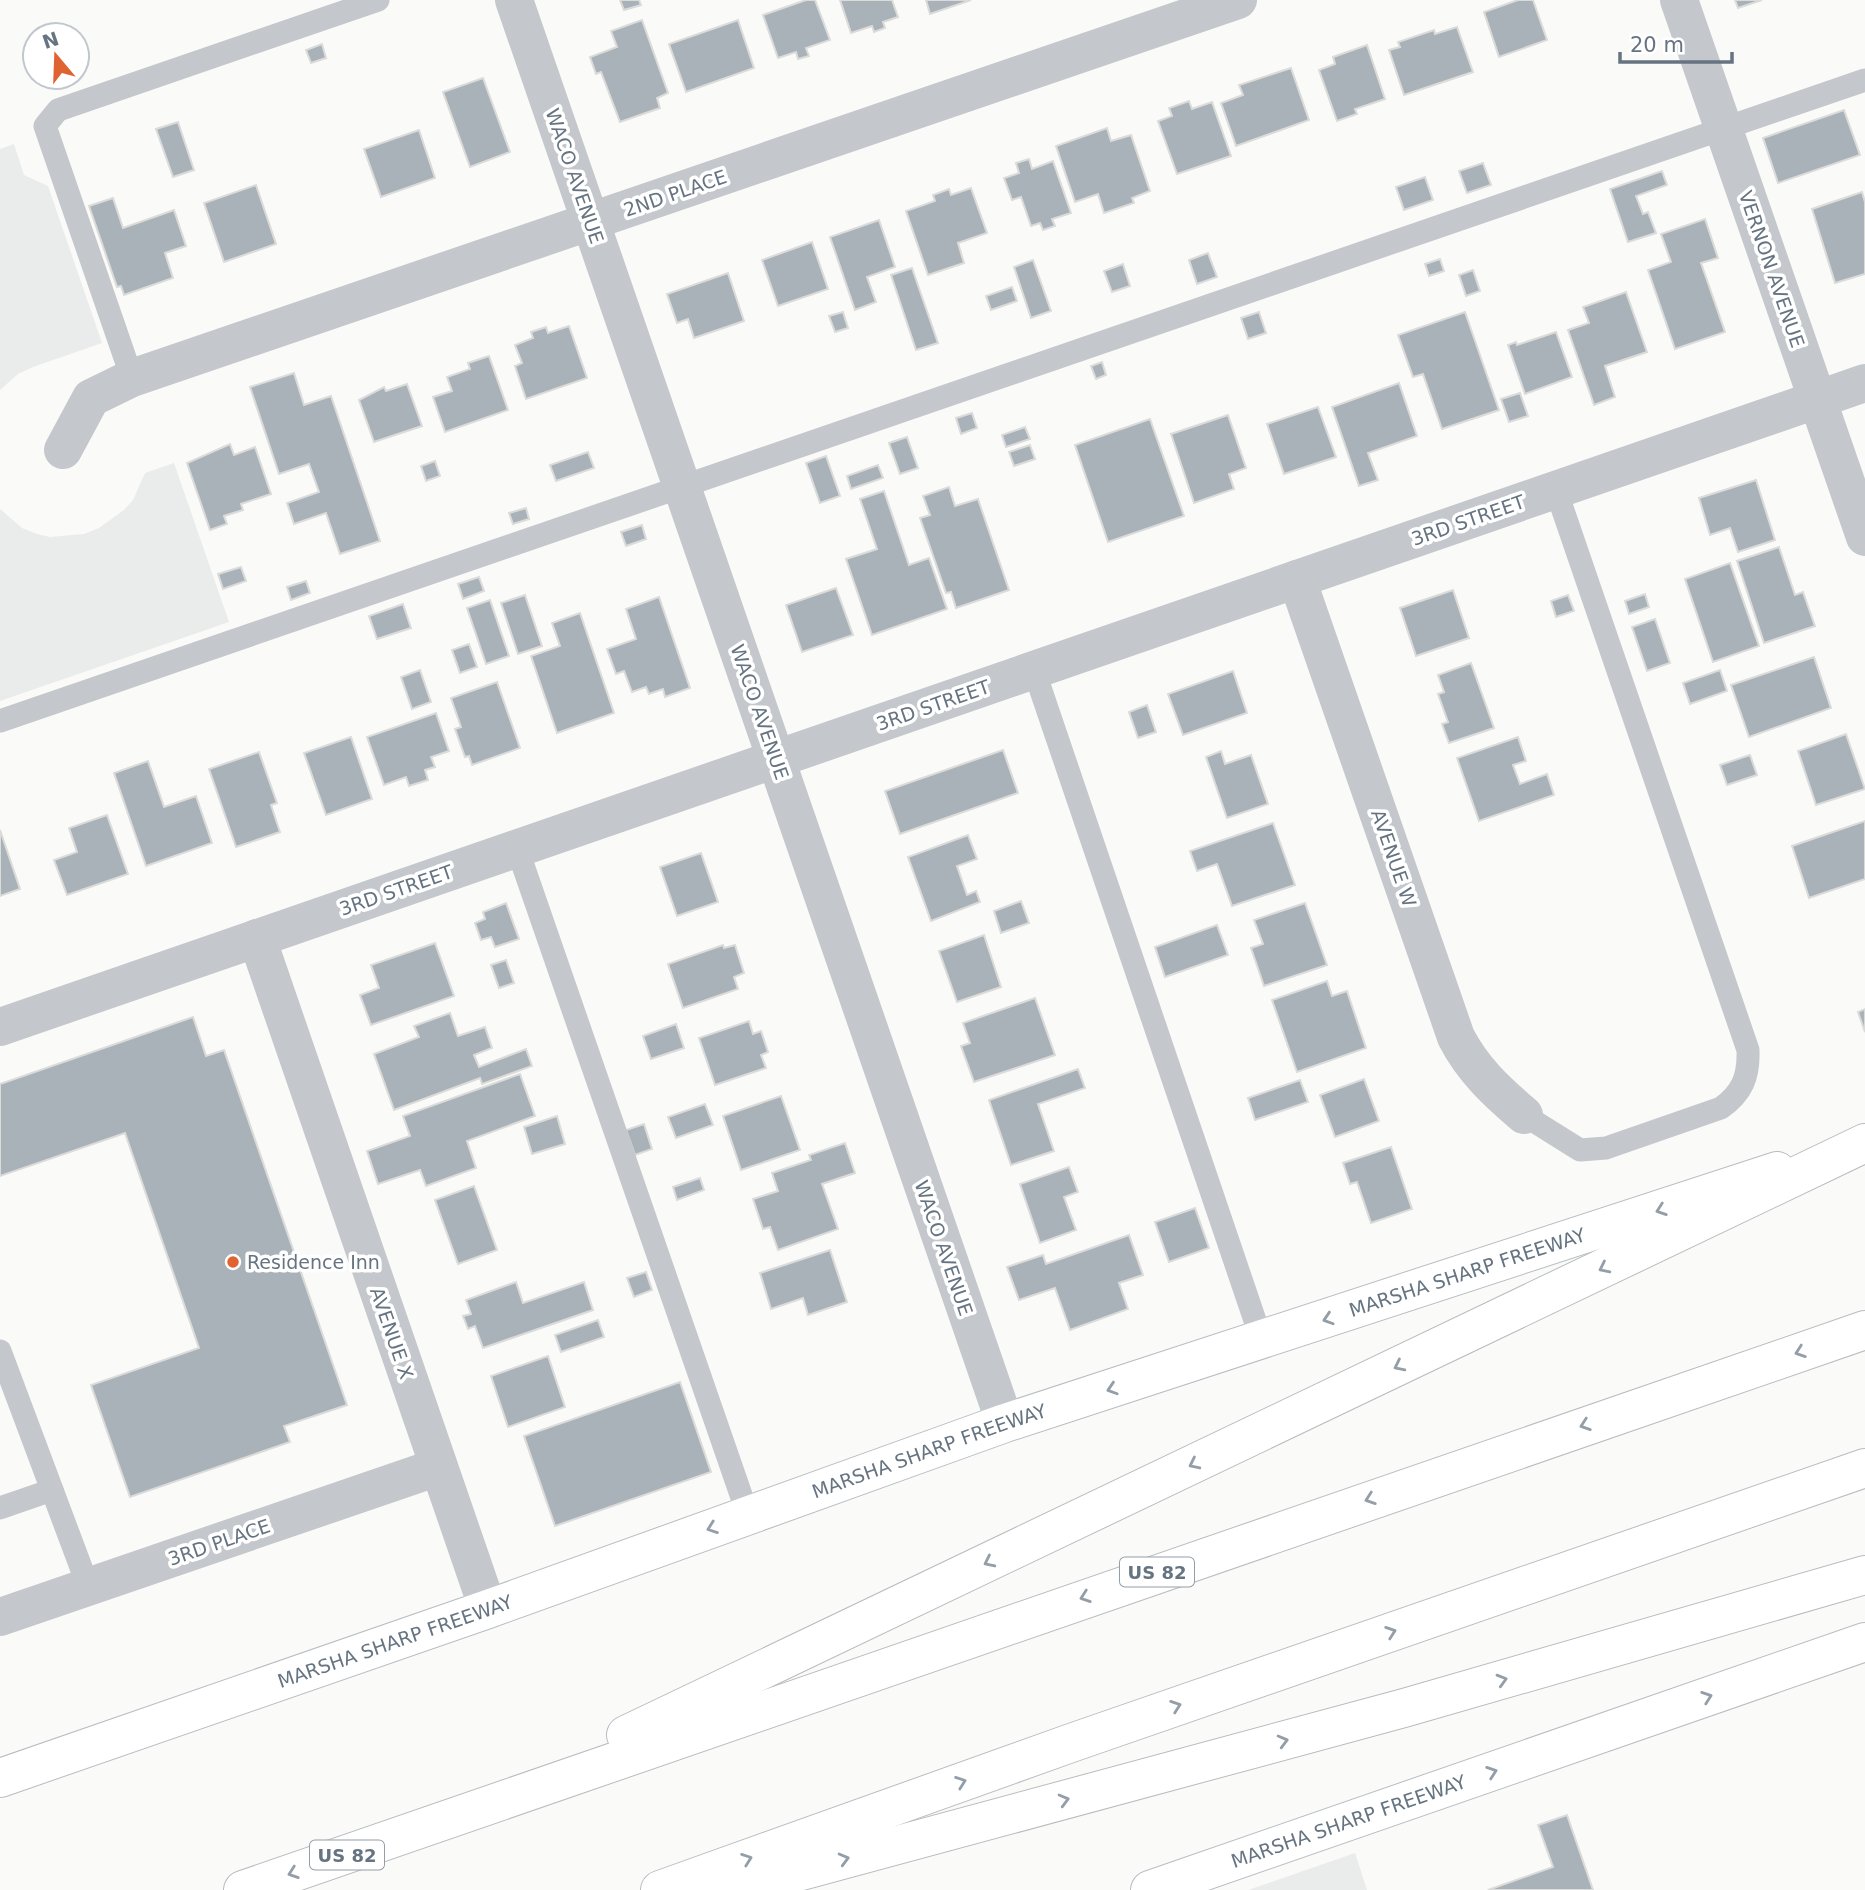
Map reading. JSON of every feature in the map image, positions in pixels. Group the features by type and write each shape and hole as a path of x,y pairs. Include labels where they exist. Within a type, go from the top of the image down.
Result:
{"main road":[{"name":"MARSHA SHARP FREEWAY","path":"0,1778 488,1609 1005,1423 1865,1142"},
{"path":"450,1819 1865,1142"},
{"name":"US 82","path":"243,1890 1163,1570 1865,1330"},
{"path":"660,1890 1071,1743 1865,1468"},
{"path":"731,1890 1404,1708 1865,1575"},
{"name":"MARSHA SHARP FREEWAY","path":"1150,1890 1865,1642"}],"street":[{"name":"WACO AVENUE","path":"514,0 1005,1423"},
{"name":"2ND PLACE","path":"63,450 91,398 132,378 1238,0"},
{"name":"VERNON AVENUE","path":"1679,0 1865,537"},
{"name":"3RD STREET","path":"0,1027 1865,383"},
{"name":"AVENUE W","path":"1297,579 1456,1037 1484,1080 1524,1115"},
{"name":"AVENUE X","path":"257,938 488,1609"},
{"name":"3RD PLACE","path":"0,1617 438,1466"}],"lane":[{"path":"132,378 45,126 58,110 378,0"},
{"path":"0,721 1865,79"},
{"path":"1524,1115 1580,1150 1606,1148 1721,1108 1735,1098 1745,1082 1748,1063 1748,1050 1556,490"},
{"path":"1034,670 1262,1341"},
{"path":"517,848 748,1515"},
{"path":"0,1351 88,1586"},
{"path":"0,1507 52,1490"}],"shaded area":[{"path":"14,144 24,175 48,186 102,343 33,367 18,374 0,390 0,149"},
{"path":"174,463 229,622 0,701 0,509 22,528 37,534 50,537 84,534 99,528 124,510 133,500 145,473"},
{"path":"1355,1853 1367,1890 1248,1890"}],"building":[{"path":"620,0 639,0 641,5 624,10"},
{"path":"806,0 815,0 830,40 806,48 809,56 798,59 796,52 778,58 763,15"},
{"path":"840,0 892,0 898,17 883,22 885,28 874,32 872,26 851,33"},
{"path":"926,0 971,0 930,14"},
{"path":"1518,0 1533,0 1547,40 1499,57 1484,12"},
{"path":"1735,0 1762,0 1738,8"},
{"path":"642,20 668,93 657,98 660,108 620,122 601,72 596,74 590,57 617,47 611,31"},
{"path":"738,20 754,68 686,92 669,44"},
{"path":"1457,27 1473,72 1404,95 1389,50 1400,47 1398,42 1434,30 1435,34"},
{"path":"322,44 326,58 311,63 306,50"},
{"path":"1367,45 1385,99 1355,109 1357,114 1337,121 1319,70 1335,64 1333,57"},
{"path":"1291,68 1309,120 1236,146 1221,103 1243,95 1239,85"},
{"path":"483,78 510,152 470,167 443,92"},
{"path":"1189,101 1192,109 1212,102 1231,156 1177,174 1158,121 1172,116 1169,108"},
{"path":"1844,110 1860,155 1778,183 1763,138"},
{"path":"178,122 194,170 173,177 156,129"},
{"path":"1107,128 1111,141 1131,135 1150,191 1132,198 1134,203 1104,213 1098,194 1075,202 1056,146"},
{"path":"419,130 435,178 381,197 364,149"},
{"path":"1029,159 1032,169 1053,161 1071,213 1052,219 1055,226 1043,230 1040,223 1031,226 1021,197 1012,200 1004,178 1019,173 1016,163"},
{"path":"1483,163 1491,185 1467,193 1459,171"},
{"path":"1662,171 1667,185 1636,196 1643,214 1648,212 1656,233 1628,242 1610,189"},
{"path":"1425,177 1433,200 1404,210 1396,187"},
{"path":"256,185 276,244 224,262 204,203"},
{"path":"971,188 987,233 958,243 964,263 928,275 906,211 935,201 933,195 949,189 951,195"},
{"path":"1862,192 1865,202 1865,274 1835,283 1812,209"},
{"path":"113,198 123,228 174,210 186,246 165,253 173,278 124,295 121,286 117,287 89,206"},
{"path":"1705,219 1718,258 1701,263 1725,332 1675,349 1648,270 1671,262 1661,234"},
{"path":"879,220 895,267 867,277 876,302 855,310 830,237"},
{"path":"812,242 828,289 778,306 762,260"},
{"path":"1208,253 1217,277 1197,284 1189,260"},
{"path":"1440,259 1444,271 1429,276 1425,264"},
{"path":"1033,260 1051,311 1031,318 1014,267"},
{"path":"1123,264 1130,286 1112,292 1104,271"},
{"path":"912,268 938,343 916,350 891,275"},
{"path":"1473,270 1480,291 1466,296 1459,275"},
{"path":"728,273 744,321 694,338 688,319 677,323 667,294"},
{"path":"1012,287 1017,301 991,310 986,296"},
{"path":"1626,292 1647,352 1605,366 1615,397 1594,405 1568,330 1589,323 1583,307"},
{"path":"843,312 848,328 835,332 829,316"},
{"path":"1259,312 1266,333 1248,339 1241,318"},
{"path":"1465,312 1499,410 1442,429 1423,374 1413,377 1398,335"},
{"path":"569,326 587,378 526,399 515,366 522,363 515,345 533,338 531,332 546,327 548,333"},
{"path":"1556,332 1572,377 1525,394 1508,345 1516,342 1517,345"},
{"path":"489,356 508,410 445,432 433,397 452,391 447,377 470,369 468,363"},
{"path":"1102,362 1106,375 1096,379 1091,366"},
{"path":"294,373 304,405 331,396 380,541 340,554 326,513 294,524 287,503 319,492 309,464 279,474 250,387"},
{"path":"1399,383 1417,436 1368,453 1378,480 1359,486 1332,407"},
{"path":"407,384 422,426 374,442 359,400 384,387 386,391"},
{"path":"1520,393 1528,416 1509,422 1501,399"},
{"path":"1318,407 1336,457 1284,474 1267,424"},
{"path":"972,413 977,428 961,434 956,418"},
{"path":"1228,415 1246,468 1229,474 1234,489 1194,503 1171,434"},
{"path":"1150,419 1184,516 1108,542 1075,445"},
{"path":"1025,427 1030,439 1006,447 1002,435"},
{"path":"907,437 918,468 900,474 889,443"},
{"path":"230,444 234,455 255,447 271,494 241,504 243,510 224,516 227,524 210,530 187,463"},
{"path":"1030,445 1035,459 1014,466 1009,452"},
{"path":"588,452 594,468 556,481 550,465"},
{"path":"826,456 840,496 820,503 806,463"},
{"path":"435,461 440,476 426,481 421,466"},
{"path":"878,465 883,478 851,489 847,476"},
{"path":"1756,480 1775,540 1738,552 1730,528 1710,535 1699,498"},
{"path":"949,487 955,506 978,499 1009,590 956,608 951,592 946,593 920,518 930,515 923,496"},
{"path":"884,491 909,565 929,558 947,609 872,635 846,559 877,549 860,499"},
{"path":"526,508 529,519 513,524 509,513"},
{"path":"642,525 646,539 626,546 621,532"},
{"path":"1779,547 1795,595 1803,592 1815,626 1764,643 1737,561"},
{"path":"1730,563 1759,646 1713,662 1685,579"},
{"path":"241,567 246,581 223,589 218,574"},
{"path":"479,577 484,591 463,599 458,584"},
{"path":"306,581 310,593 291,600 287,587"},
{"path":"836,588 853,635 802,652 786,605"},
{"path":"1453,590 1469,638 1416,656 1400,608"},
{"path":"1645,594 1649,607 1629,614 1625,601"},
{"path":"525,595 542,646 518,654 501,603"},
{"path":"1568,595 1574,611 1556,617 1551,601"},
{"path":"659,597 690,688 665,697 663,689 649,694 646,687 632,692 624,671 616,674 607,649 636,639 626,609"},
{"path":"490,600 509,656 486,664 467,608"},
{"path":"403,604 411,628 377,639 369,616"},
{"path":"580,613 614,713 557,733 531,656 560,646 552,623"},
{"path":"1655,619 1670,663 1647,671 1632,627"},
{"path":"469,644 477,667 460,673 452,650"},
{"path":"1814,657 1831,708 1749,737 1731,685"},
{"path":"1471,663 1494,728 1449,743 1442,724 1448,722 1438,694 1444,692 1438,675"},
{"path":"420,670 431,702 412,709 401,677"},
{"path":"1720,670 1727,691 1690,704 1683,683"},
{"path":"1233,671 1247,713 1183,735 1168,694"},
{"path":"497,682 520,748 472,765 469,756 465,757 455,729 461,727 451,698"},
{"path":"1147,705 1156,732 1138,738 1129,712"},
{"path":"436,713 449,751 431,757 435,767 425,770 428,780 409,786 406,777 384,785 367,737"},
{"path":"1846,734 1865,789 1816,805 1798,751"},
{"path":"351,737 372,799 326,815 304,753"},
{"path":"1518,737 1526,761 1513,765 1520,784 1547,774 1554,795 1479,821 1457,758"},
{"path":"1003,750 1018,793 900,834 885,791"},
{"path":"1221,751 1225,764 1251,755 1268,804 1227,818 1206,757"},
{"path":"259,752 277,803 271,805 280,832 236,847 209,769"},
{"path":"1750,755 1757,775 1727,785 1720,765"},
{"path":"148,761 164,807 196,796 212,843 146,866 114,773"},
{"path":"107,815 128,874 67,895 54,860 77,852 69,828"},
{"path":"1865,821 1865,879 1809,898 1792,846"},
{"path":"1273,823 1295,885 1232,906 1217,864 1197,871 1190,851"},
{"path":"0,830 20,889 0,896"},
{"path":"968,835 977,859 957,866 967,895 976,891 980,902 931,921 908,857"},
{"path":"701,853 718,902 677,916 660,867"},
{"path":"1021,901 1029,923 1001,933 994,911"},
{"path":"506,903 519,939 495,947 491,937 481,940 475,923 485,919 483,912"},
{"path":"1305,903 1327,965 1264,986 1251,948 1263,944 1254,920"},
{"path":"1217,925 1228,955 1165,977 1155,947"},
{"path":"984,935 1001,987 957,1002 939,951"},
{"path":"435,943 454,996 371,1025 360,995 379,988 371,965"},
{"path":"723,945 724,948 735,945 744,973 734,977 738,989 683,1008 668,964"},
{"path":"506,960 514,983 499,988 491,965"},
{"path":"1327,981 1332,996 1347,991 1366,1048 1297,1072 1272,1000"},
{"path":"1035,998 1055,1055 974,1082 961,1046 970,1043 963,1023"},
{"path":"1865,1009 1865,1032 1858,1012"},
{"path":"450,1013 458,1036 485,1027 492,1048 474,1055 479,1067 526,1049 532,1066 482,1084 480,1078 394,1110 374,1054 419,1037 414,1026"},
{"name":"Residence Inn","path":"193,1017 206,1056 224,1050 347,1405 284,1426 290,1442 130,1497 91,1385 199,1348 125,1133 0,1176 0,1084"},
{"path":"749,1021 753,1034 761,1031 768,1052 761,1055 766,1068 715,1085 699,1038"},
{"path":"676,1024 684,1048 651,1059 643,1036"},
{"path":"1078,1069 1085,1088 1038,1104 1054,1151 1011,1165 989,1100"},
{"path":"520,1074 535,1116 467,1141 476,1168 426,1186 420,1170 378,1184 367,1151 410,1136 403,1116"},
{"path":"1364,1079 1379,1121 1335,1137 1320,1095"},
{"path":"1300,1080 1308,1102 1255,1120 1248,1098"},
{"path":"781,1096 800,1150 741,1170 723,1116"},
{"path":"705,1104 713,1125 676,1138 668,1117"},
{"path":"557,1116 565,1144 532,1154 524,1127"},
{"path":"644,1124 652,1149 635,1155 626,1130"},
{"path":"845,1143 855,1173 822,1184 838,1229 778,1250 770,1227 763,1229 753,1199 778,1191 772,1173 811,1160 809,1155"},
{"path":"1391,1147 1412,1209 1371,1223 1357,1182 1350,1184 1343,1163"},
{"path":"1069,1167 1078,1192 1064,1197 1076,1230 1040,1243 1020,1184"},
{"path":"700,1178 704,1190 677,1200 673,1187"},
{"path":"474,1186 497,1250 458,1264 435,1200"},
{"path":"1195,1208 1209,1248 1169,1262 1155,1222"},
{"path":"1129,1235 1143,1275 1119,1283 1128,1309 1070,1330 1055,1288 1019,1300 1007,1267 1043,1255 1046,1264"},
{"path":"830,1250 847,1302 808,1315 803,1298 771,1309 760,1273"},
{"path":"646,1272 652,1290 634,1297 627,1278"},
{"path":"516,1282 523,1303 584,1282 593,1310 483,1348 475,1326 468,1329 463,1316 471,1314 466,1300"},
{"path":"598,1320 604,1337 561,1352 555,1335"},
{"path":"548,1356 565,1407 508,1427 491,1376"},
{"path":"680,1382 711,1472 555,1526 524,1436"},
{"path":"1567,1815 1593,1890 1488,1890 1553,1867 1538,1825"}],"place":[{"name":"Residence Inn","path":"233,1262"}]}
